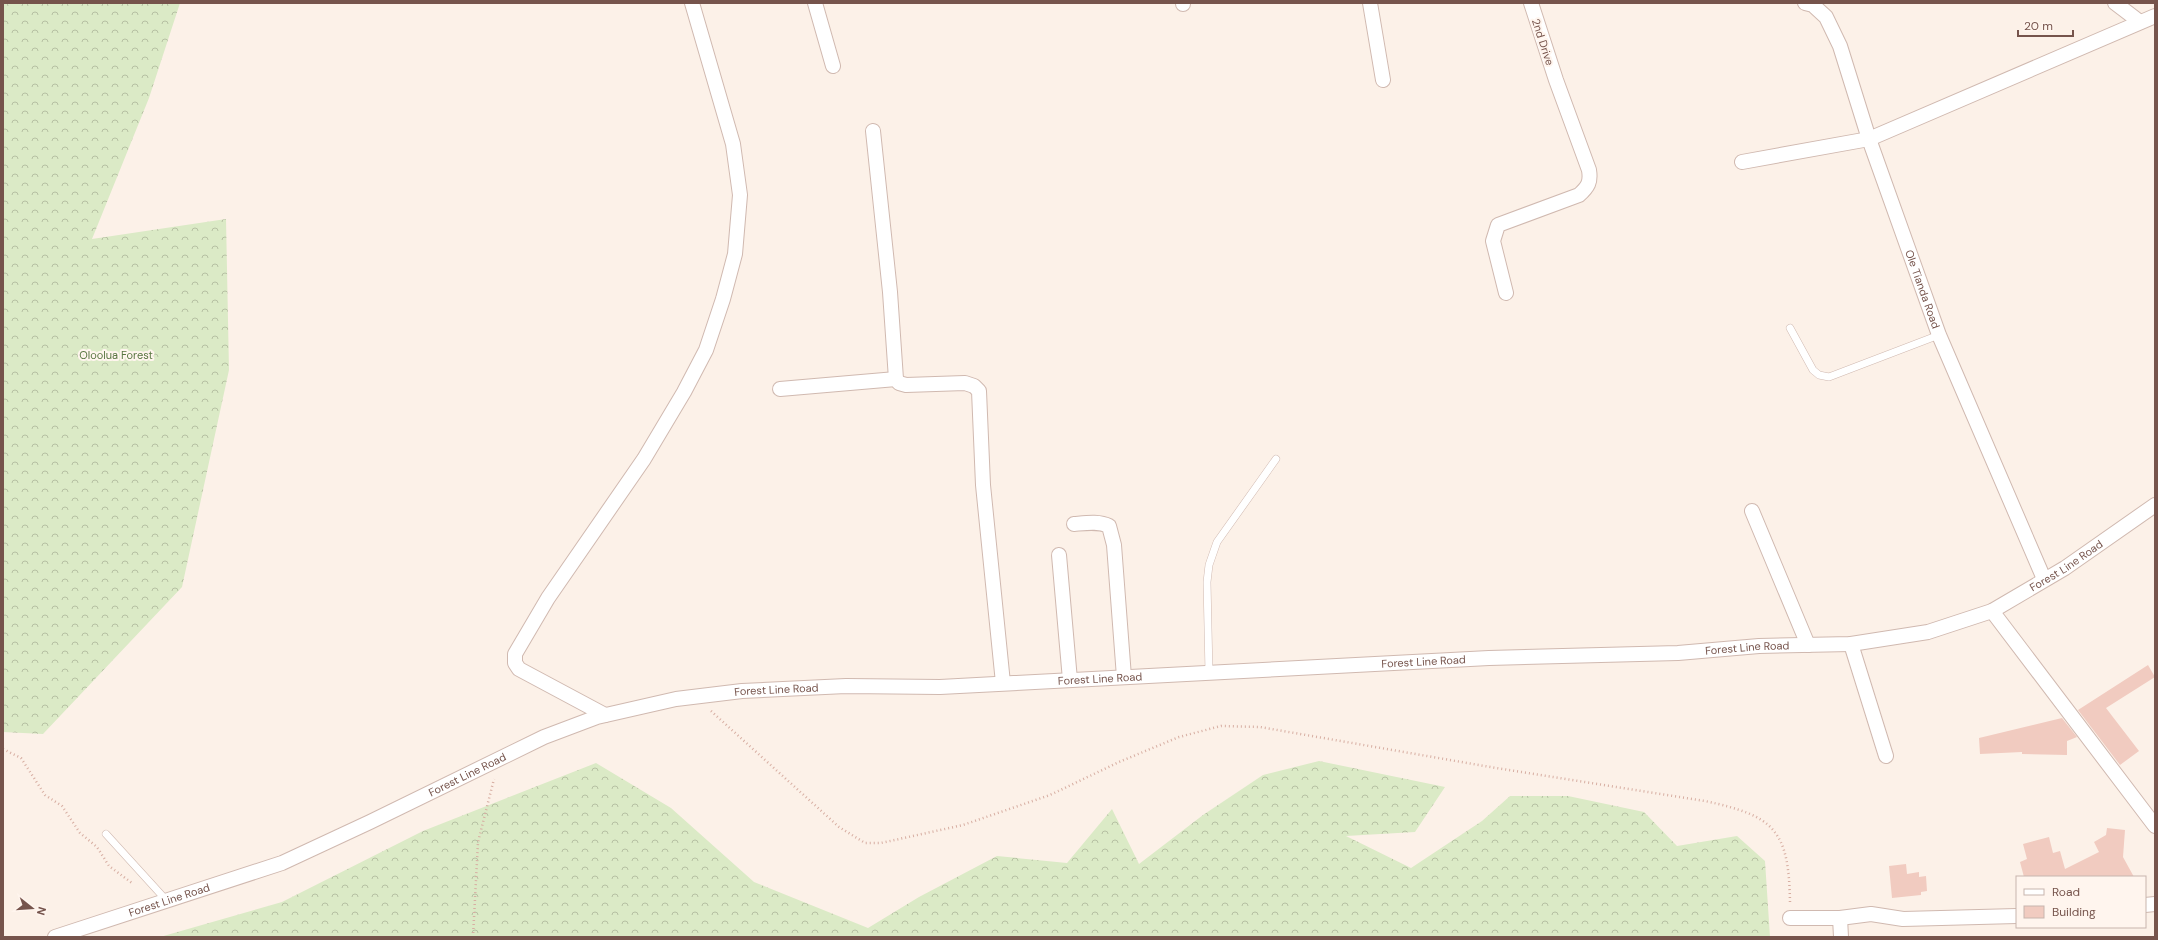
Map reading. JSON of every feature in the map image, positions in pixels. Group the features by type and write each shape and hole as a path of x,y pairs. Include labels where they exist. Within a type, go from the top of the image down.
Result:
{"street":[{"path":"605,715 519,669 515,663 515,654 548,598 644,459 684,392 706,350 735,254 740,195 733,144 692,3"},
{"path":"815,3 833,66"},
{"path":"1370,3 1383,80"},
{"name":"2nd Drive","path":"1506,293 1493,241 1498,225 1579,195 1586,189 1591,180 1589,170 1556,80 1531,3"},
{"name":"Ole Tianda Road","path":"1805,3 1813,5 1826,17 1840,46 1869,139 1939,335 2044,580"},
{"path":"2115,3 2140,22"},
{"path":"1742,162 1869,139 2155,16"},
{"path":"873,131 890,292 896,378 900,383 906,385 965,383 974,386 979,391 983,485 1003,683"},
{"path":"780,389 896,378"},
{"name":"Forest Line Road","path":"55,937 282,863 544,737 605,715 676,699 742,691 846,686 940,686 1489,658 1678,653 1759,646 1851,644 1928,632 1992,611 2065,568 2155,505"},
{"path":"1752,511 1808,645"},
{"path":"1074,524 1088,522 1109,526 1114,545 1124,677"},
{"path":"1059,555 1070,680"},
{"path":"1992,611 2155,826"},
{"path":"1851,644 1886,756"},
{"path":"1790,918 1840,918 1871,914 1904,919 2016,916"},
{"path":"1840,918 1841,937"}],"lane":[{"path":"1790,328 1813,370 1819,376 1829,377 1939,335"},
{"path":"1209,673 1207,582 1209,565 1217,542 1276,459"},
{"path":"106,834 167,901"}],"path":[{"path":"696,697 839,827 865,843 881,843 963,825 1050,795 1119,762 1179,737 1221,726 1260,727 1496,768 1705,801 1738,808 1753,814 1768,824 1780,837 1790,880 1790,918"},
{"path":"3,749 21,758 45,794 62,806 80,833 97,847 109,866 133,885"},
{"path":"473,937 478,842 500,757"}],"green space":[{"name":"Oloolua Forest","path":"3,3 180,3 149,98 92,239 226,219 229,370 182,587 43,734 3,732"},
{"path":"1319,761 1445,787 1415,832 1346,836 1411,868 1482,821 1510,796 1568,796 1644,812 1677,846 1737,836 1765,861 1770,937 160,937 282,902 423,831 596,763 671,808 754,882 868,928 919,897 997,856 1067,863 1112,809 1139,864 1203,815 1263,775"}],"building":[{"path":"2148,665 2155,677 2106,708 2139,751 2120,765 2078,710"},
{"path":"2062,718 2077,737 2067,741 2067,755 2022,754 2022,752 1980,754 1979,738"},
{"path":"2107,828 2125,830 2123,857 2133,876 2024,876 2020,862 2027,859 2023,844 2049,837 2053,853 2060,851 2065,869 2099,852 2094,842 2106,835"},
{"path":"1906,864 1907,874 1919,872 1919,877 1926,876 1927,891 1921,892 1921,895 1892,898 1889,866"}]}
